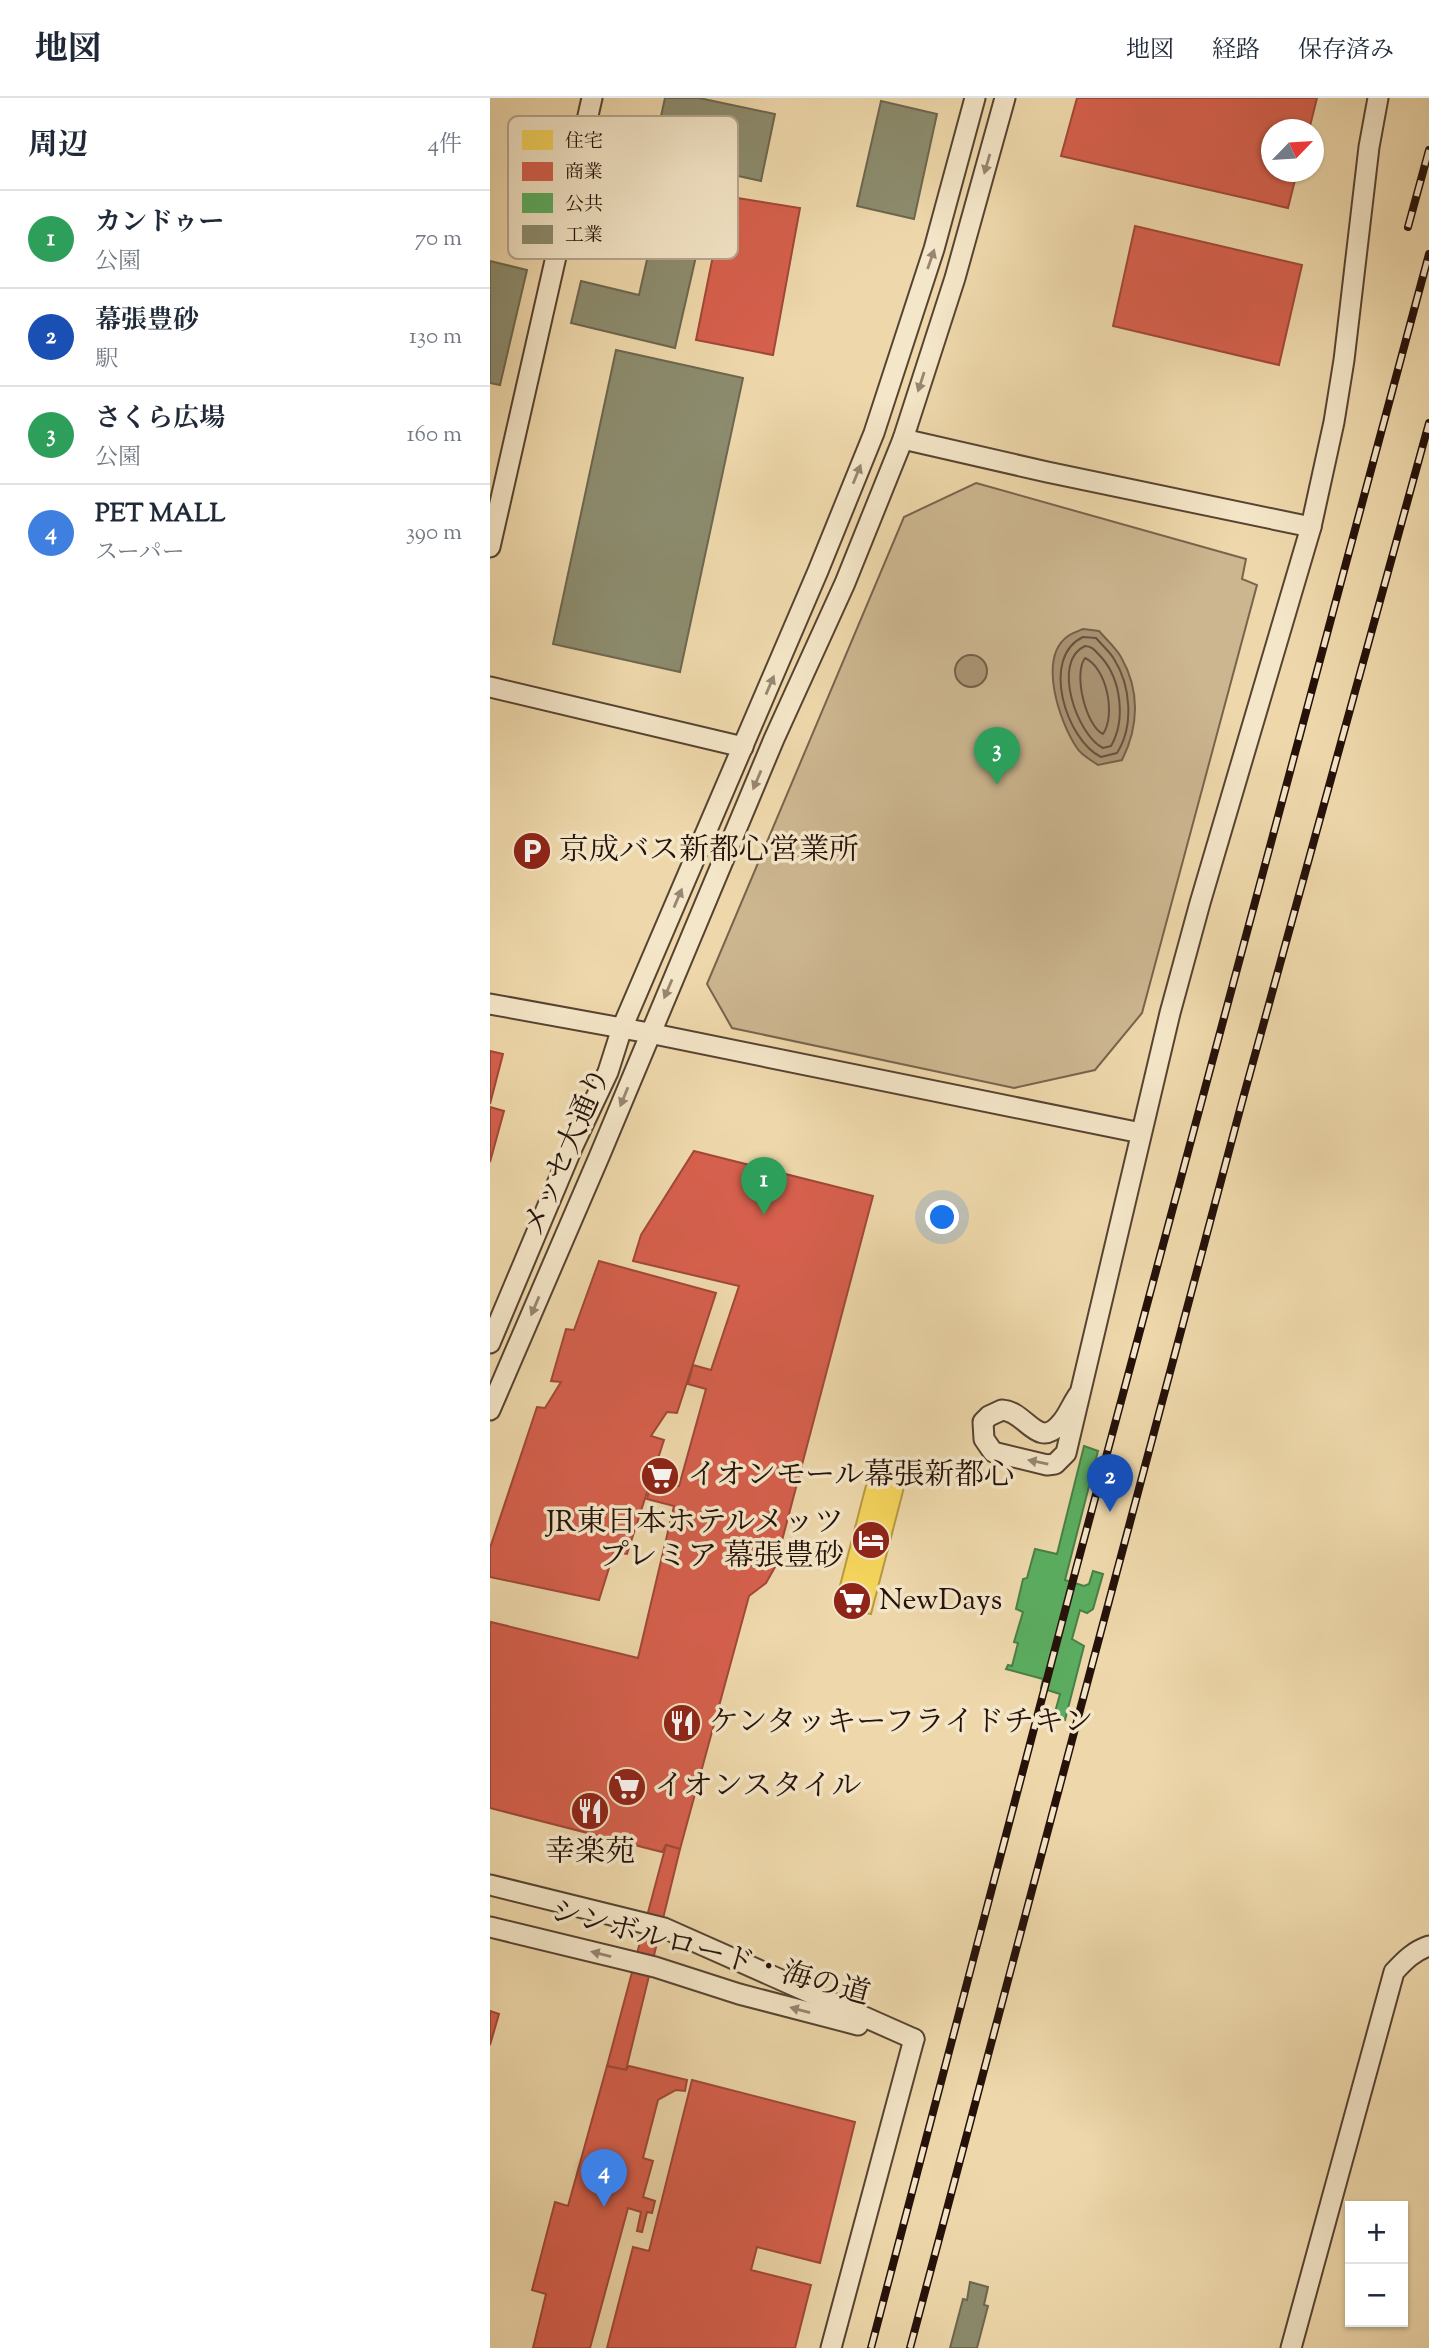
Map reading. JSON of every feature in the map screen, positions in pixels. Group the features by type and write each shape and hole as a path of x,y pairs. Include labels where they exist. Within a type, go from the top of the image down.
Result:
{"street":[{"path":"588,116 592,98"},
{"name":"メッセ大通り","path":"490,1343 573,1146 608,1072 622,1028 874,433 934,249 975,98"},
{"name":"メッセ大通り","path":"490,1410 769,752 845,583 903,439 955,278 1005,98"},
{"path":"1079,1394 1062,1423 1052,1431 1034,1431 1017,1413 1002,1410 989,1416 984,1422 984,1439 993,1452 1047,1465 1055,1464 1066,1453 1141,1133 1200,903 1311,527 1342,373 1367,159 1378,98"},
{"path":"490,547 555,259"},
{"path":"903,439 1046,472 1311,527"},
{"path":"490,687 743,747"},
{"path":"490,1004 649,1033 1141,1133"},
{"name":"シンボルロード・海の道","path":"490,1885 664,1928 914,2039"},
{"name":"シンボルロード・海の道","path":"490,1927 655,1967 738,1994 914,2039"},
{"path":"1291,2348 1394,1972 1407,1958 1429,1946"},
{"path":"831,2348 914,2039"}],"shaded area":[{"path":"976,483 1246,559 1242,579 1257,585 1142,1013 1095,1070 1014,1088 732,1028 707,984 904,517"}],"water":[{"path":"1083,629 1099,631 1116,650 1132,682 1134,695 1132,734 1122,760 1098,765 1081,753 1070,737 1054,691 1054,659 1059,646 1068,636"},
{"path":"971,655 982,660 987,671 982,682 971,687 960,682 955,671 960,660"}],"building: 住宅":[{"name":"JR東日本ホテルメッツ プレミア 幕張豊砂","path":"871,1466 907,1476 871,1614 835,1605"}],"building: 商業":[{"path":"1077,98 1317,98 1312,119 1261,119 1261,182 1294,182 1288,208 1061,156"},
{"path":"738,198 800,208 773,355 696,340 712,259 738,259"},
{"path":"1135,226 1302,265 1279,365 1113,326"},
{"path":"490,1051 503,1054 490,1104"},
{"path":"490,1107 504,1111 490,1162"},
{"path":"694,1151 873,1196 775,1567 766,1583 749,1596 680,1849 666,1845 662,1852 490,1808 490,1627 491,1622 638,1658 674,1506 647,1499 652,1479 679,1486 706,1389 688,1384 693,1365 711,1370 739,1286 633,1261 641,1235"},
{"path":"599,1261 716,1293 677,1413 667,1412 651,1436 664,1440 627,1554 614,1552 599,1600 490,1577 490,1548 537,1407 545,1408 561,1382 551,1381 566,1329 574,1330"},
{"path":"666,1845 680,1849 626,2070 607,2066"},
{"path":"490,2011 499,2014 490,2045"},
{"path":"607,2066 626,2070 629,2066 687,2080 685,2091 676,2090 658,2100 643,2158 653,2161 643,2197 655,2201 652,2213 647,2212 642,2232 637,2231 641,2212 628,2208 590,2348 533,2348 546,2294 532,2290 555,2202 568,2206"},
{"path":"692,2080 855,2122 820,2263 757,2247 751,2270 811,2285 795,2348 607,2348 633,2247 649,2251"}],"building: 公共":[{"path":"1084,1446 1098,1451 1065,1580 1084,1586 1089,1584 1093,1571 1103,1574 1093,1609 1087,1613 1080,1610 1072,1639 1084,1646 1065,1720 1054,1716 1060,1694 1041,1688 1043,1679 1006,1669 1008,1665 1012,1666 1018,1643 1014,1642 1023,1612 1016,1609 1023,1579 1027,1578 1035,1549 1057,1554"}],"building: 工業":[{"path":"665,98 699,98 775,114 761,181 738,176 738,116 661,116"},
{"path":"881,101 937,114 914,219 857,206"},
{"path":"647,259 695,259 675,348 571,323 581,281 639,295"},
{"path":"490,261 527,270 500,385 490,383"},
{"path":"616,350 743,378 680,672 553,644"},
{"path":"970,2282 988,2287 984,2305 988,2306 977,2348 950,2348 963,2299 967,2300"}],"railway":[{"path":"1408,227 1429,150"},
{"path":"871,2348 1076,1569 1429,254"},
{"path":"910,2348 1242,1102 1429,423"}],"place":[{"name":"さくら広場","path":"997,785"},
{"name":"京成バス新都心営業所","path":"532,851"},
{"name":"カンドゥー","path":"764,1215"},
{"name":"イオンモール幕張新都心","path":"660,1476"},
{"name":"幕張豊砂","path":"1110,1512"},
{"name":"JR東日本ホテルメッツ プレミア 幕張豊砂","path":"871,1540"},
{"name":"NewDays","path":"852,1601"},
{"name":"ケンタッキーフライドチキン","path":"682,1723"},
{"name":"イオンスタイル","path":"627,1787"},
{"name":"幸楽苑","path":"590,1811"},
{"name":"PET MALL","path":"604,2207"}]}
